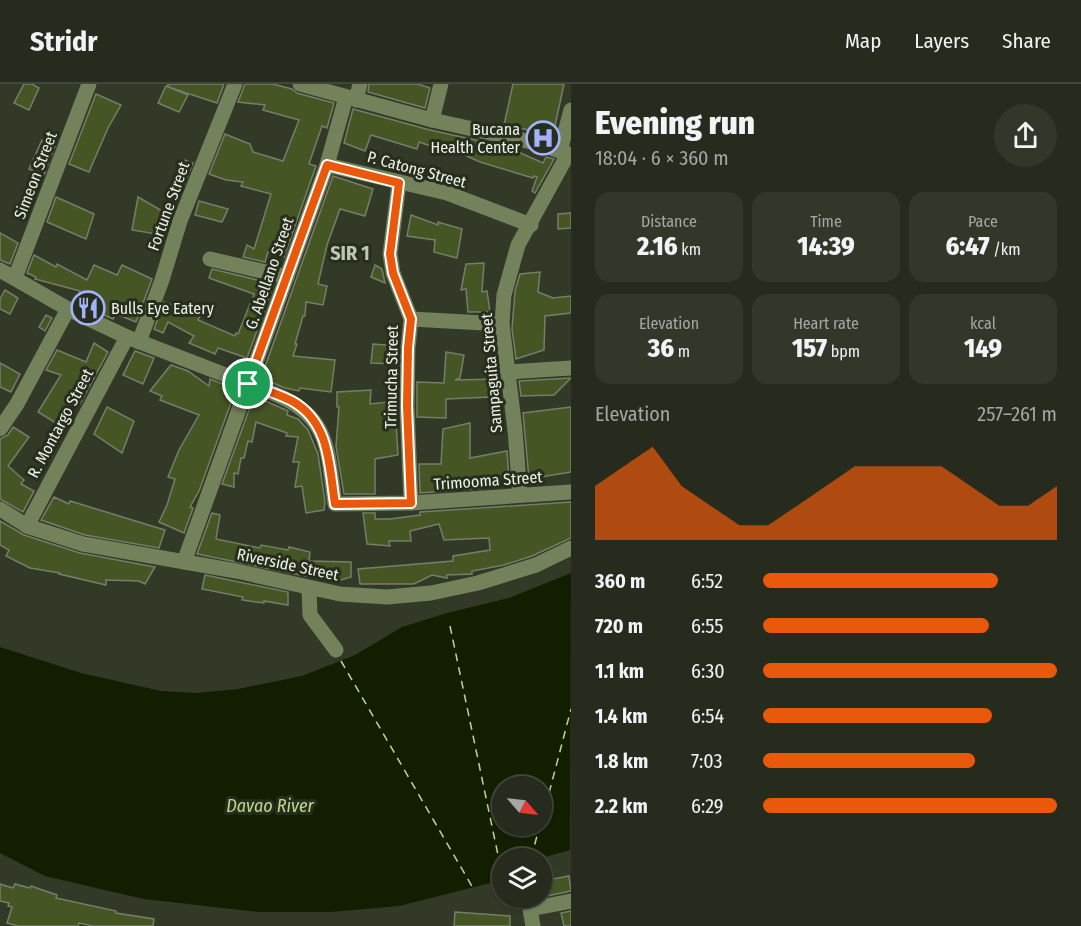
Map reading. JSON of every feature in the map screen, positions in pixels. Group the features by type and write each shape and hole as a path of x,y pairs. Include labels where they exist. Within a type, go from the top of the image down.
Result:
{"street":[{"name":"Simeon Street","path":"15,278 89,84"},
{"name":"Fortune Street","path":"133,340 162,280 180,221 235,84"},
{"path":"300,84 432,120 536,143 566,153"},
{"name":"G. Abellano Street","path":"184,562 351,98 360,84"},
{"path":"432,120 441,84"},
{"name":"Sampaguita Street","path":"520,495 502,324 504,295 518,245 531,225 566,153 571,110"},
{"name":"P. Catong Street","path":"327,165 447,193 531,225"},
{"name":"Trimucha Street","path":"399,183 390,254 393,273 411,319 407,406 411,503"},
{"path":"210,259 287,277"},
{"path":"0,270 68,309 133,340 248,384"},
{"path":"0,429 17,404 68,309"},
{"path":"411,319 502,324"},
{"name":"R. Montargo Street","path":"27,526 71,440 133,340"},
{"path":"508,372 571,368"},
{"name":"Trimooma Street","path":"248,384 291,401 306,410 317,424 326,443 335,504 411,503 571,492"},
{"name":"Riverside Street","path":"0,509 27,526 83,544 340,594 387,597 430,593 478,583 536,565 571,548"},
{"path":"309,588 310,615 336,651"},
{"path":"533,926 530,909 571,901"}],"water":[{"name":"Davao River","path":"571,573 570,850 552,855 552,848 492,848 492,883 399,906 331,912 258,912 144,899 45,876 0,853 0,647 81,673 161,691 196,693 238,689 302,676 355,655 402,627 509,598"}],"building":[{"path":"24,84 32,84 39,88 29,110 14,103"},
{"path":"168,84 224,84 217,103 168,87"},
{"path":"245,84 273,84 334,103 327,128 322,126 309,164 316,166 284,257 268,252 265,262 243,257 247,245 254,249 271,194 241,186 243,182 226,180 209,174 225,134 250,144 253,152 283,161 299,120 263,110 265,105 238,102"},
{"path":"369,84 418,84 430,88 425,108 368,92"},
{"path":"513,84 564,84 553,135 504,125"},
{"path":"166,86 188,95 179,112 158,103"},
{"path":"96,94 121,105 108,128 89,172 69,164"},
{"path":"353,109 430,130 507,147 543,163 546,157 554,159 535,193 532,191 537,177 533,178 480,162 456,151 455,154 419,142 417,149 371,135 365,151 344,143"},
{"path":"42,140 55,146 44,175 29,169"},
{"path":"184,160 193,163 184,184 176,181"},
{"path":"333,176 373,189 365,216 340,209 327,245 318,284 327,286 323,305 306,302 305,316 303,316 295,344 297,344 293,356 335,360 331,392 300,388 299,391 261,378"},
{"path":"56,197 94,214 86,239 47,222"},
{"path":"138,197 164,212 156,234 132,230"},
{"path":"199,201 228,209 222,222 195,215"},
{"path":"571,213 571,228 558,229 558,214"},
{"path":"411,215 438,225 438,222 462,229 457,258 434,252 435,240 407,236"},
{"path":"0,233 18,243 10,264 0,260"},
{"path":"34,255 87,280 94,265 117,275 122,265 152,279 136,322 116,314 113,319 75,302 80,291 35,279 36,277 27,273"},
{"path":"484,263 482,292 487,291 490,312 468,312 466,289 461,290 466,264"},
{"path":"375,265 382,269 385,283 371,277"},
{"path":"212,269 274,284 247,358 218,348 215,354 189,343 194,336 168,322 163,333 154,329 164,302 200,316 198,320 235,336 236,333 238,334 254,294 209,278"},
{"path":"540,272 538,292 553,298 571,296 571,313 545,316 544,350 516,359 512,329 515,291 520,274"},
{"path":"5,290 18,298 10,314 0,309 0,299"},
{"path":"46,315 52,318 45,331 39,327"},
{"path":"94,343 108,352 80,404 71,400 59,425 38,412 61,375 46,370 57,350 86,362"},
{"path":"373,344 398,346 398,364 371,363"},
{"path":"135,351 154,358 143,384 123,375"},
{"path":"446,352 464,355 460,378 455,380 496,379 492,397 446,399 446,418 417,417 417,382 444,383"},
{"path":"0,363 20,374 11,392 0,387"},
{"path":"171,365 188,371 209,386 210,379 236,389 199,491 190,507 193,508 184,533 159,522 175,479 168,477 179,450 199,415 160,400 162,396 150,391"},
{"path":"571,378 554,395 521,396 519,381"},
{"path":"371,390 370,404 397,401 398,455 375,459 375,494 344,494 336,446 339,407 337,407 337,392"},
{"path":"254,396 288,411 287,415 298,419 308,430 318,454 325,502 324,510 306,513 302,486 295,487 299,462 293,462 298,437 286,436 287,433 256,422 252,442 248,441 238,474 234,473 234,487 222,484"},
{"path":"107,407 134,421 122,453 94,434"},
{"path":"571,407 571,472 529,479 523,413"},
{"path":"470,423 470,458 507,451 509,478 500,479 500,485 488,488 420,493 419,464 441,464 443,429"},
{"path":"13,427 29,437 8,466 24,480 21,484 34,491 23,512 0,499 0,439 8,435"},
{"path":"54,497 69,504 70,501 165,530 159,548 85,535 41,520"},
{"path":"571,502 571,538 532,556 504,565 472,571 472,574 447,575 447,578 432,575 414,584 360,584 358,569 453,561 453,556 490,550 489,538 444,540 439,524 410,531 411,541 389,541 390,546 367,544 363,513 375,513 375,519 390,519 420,515 420,512"},
{"path":"212,513 220,515 216,539 260,548 261,545 288,550 289,547 310,552 309,561 351,562 351,577 337,581 337,575 305,576 197,554"},
{"path":"0,521 24,535 80,553 155,567 145,584 139,581 106,580 106,585 30,568 6,556 9,550 0,545"},
{"path":"205,575 288,592 288,605 242,600 243,597 202,589"},
{"path":"569,876 571,891 552,895 552,879"},
{"path":"0,884 13,888 15,884 30,888 31,886 57,895 56,898 116,911 116,913 154,919 153,926 93,926 79,923 78,926 18,926 7,923 12,907 8,906 9,903 0,901"},
{"path":"571,911 571,926 564,926 561,913"},
{"path":"455,912 510,916 510,926 454,926"}],"ferry route":[{"path":"450,626 497,848"},
{"path":"341,661 473,888"},
{"path":"552,782 571,709"},
{"path":"534,848 537,836"}],"place":[{"name":"Bucana Health Center","path":"543,138"},
{"name":"Bulls Eye Eatery","path":"88,308"}],"district":[{"name":"SIR 1","path":"350,253"}],"route":[{"path":"327,165 399,183 390,254 393,273 411,319 407,406 411,503 335,504 326,443 317,424 306,410 291,401 248,384 327,165"}]}
